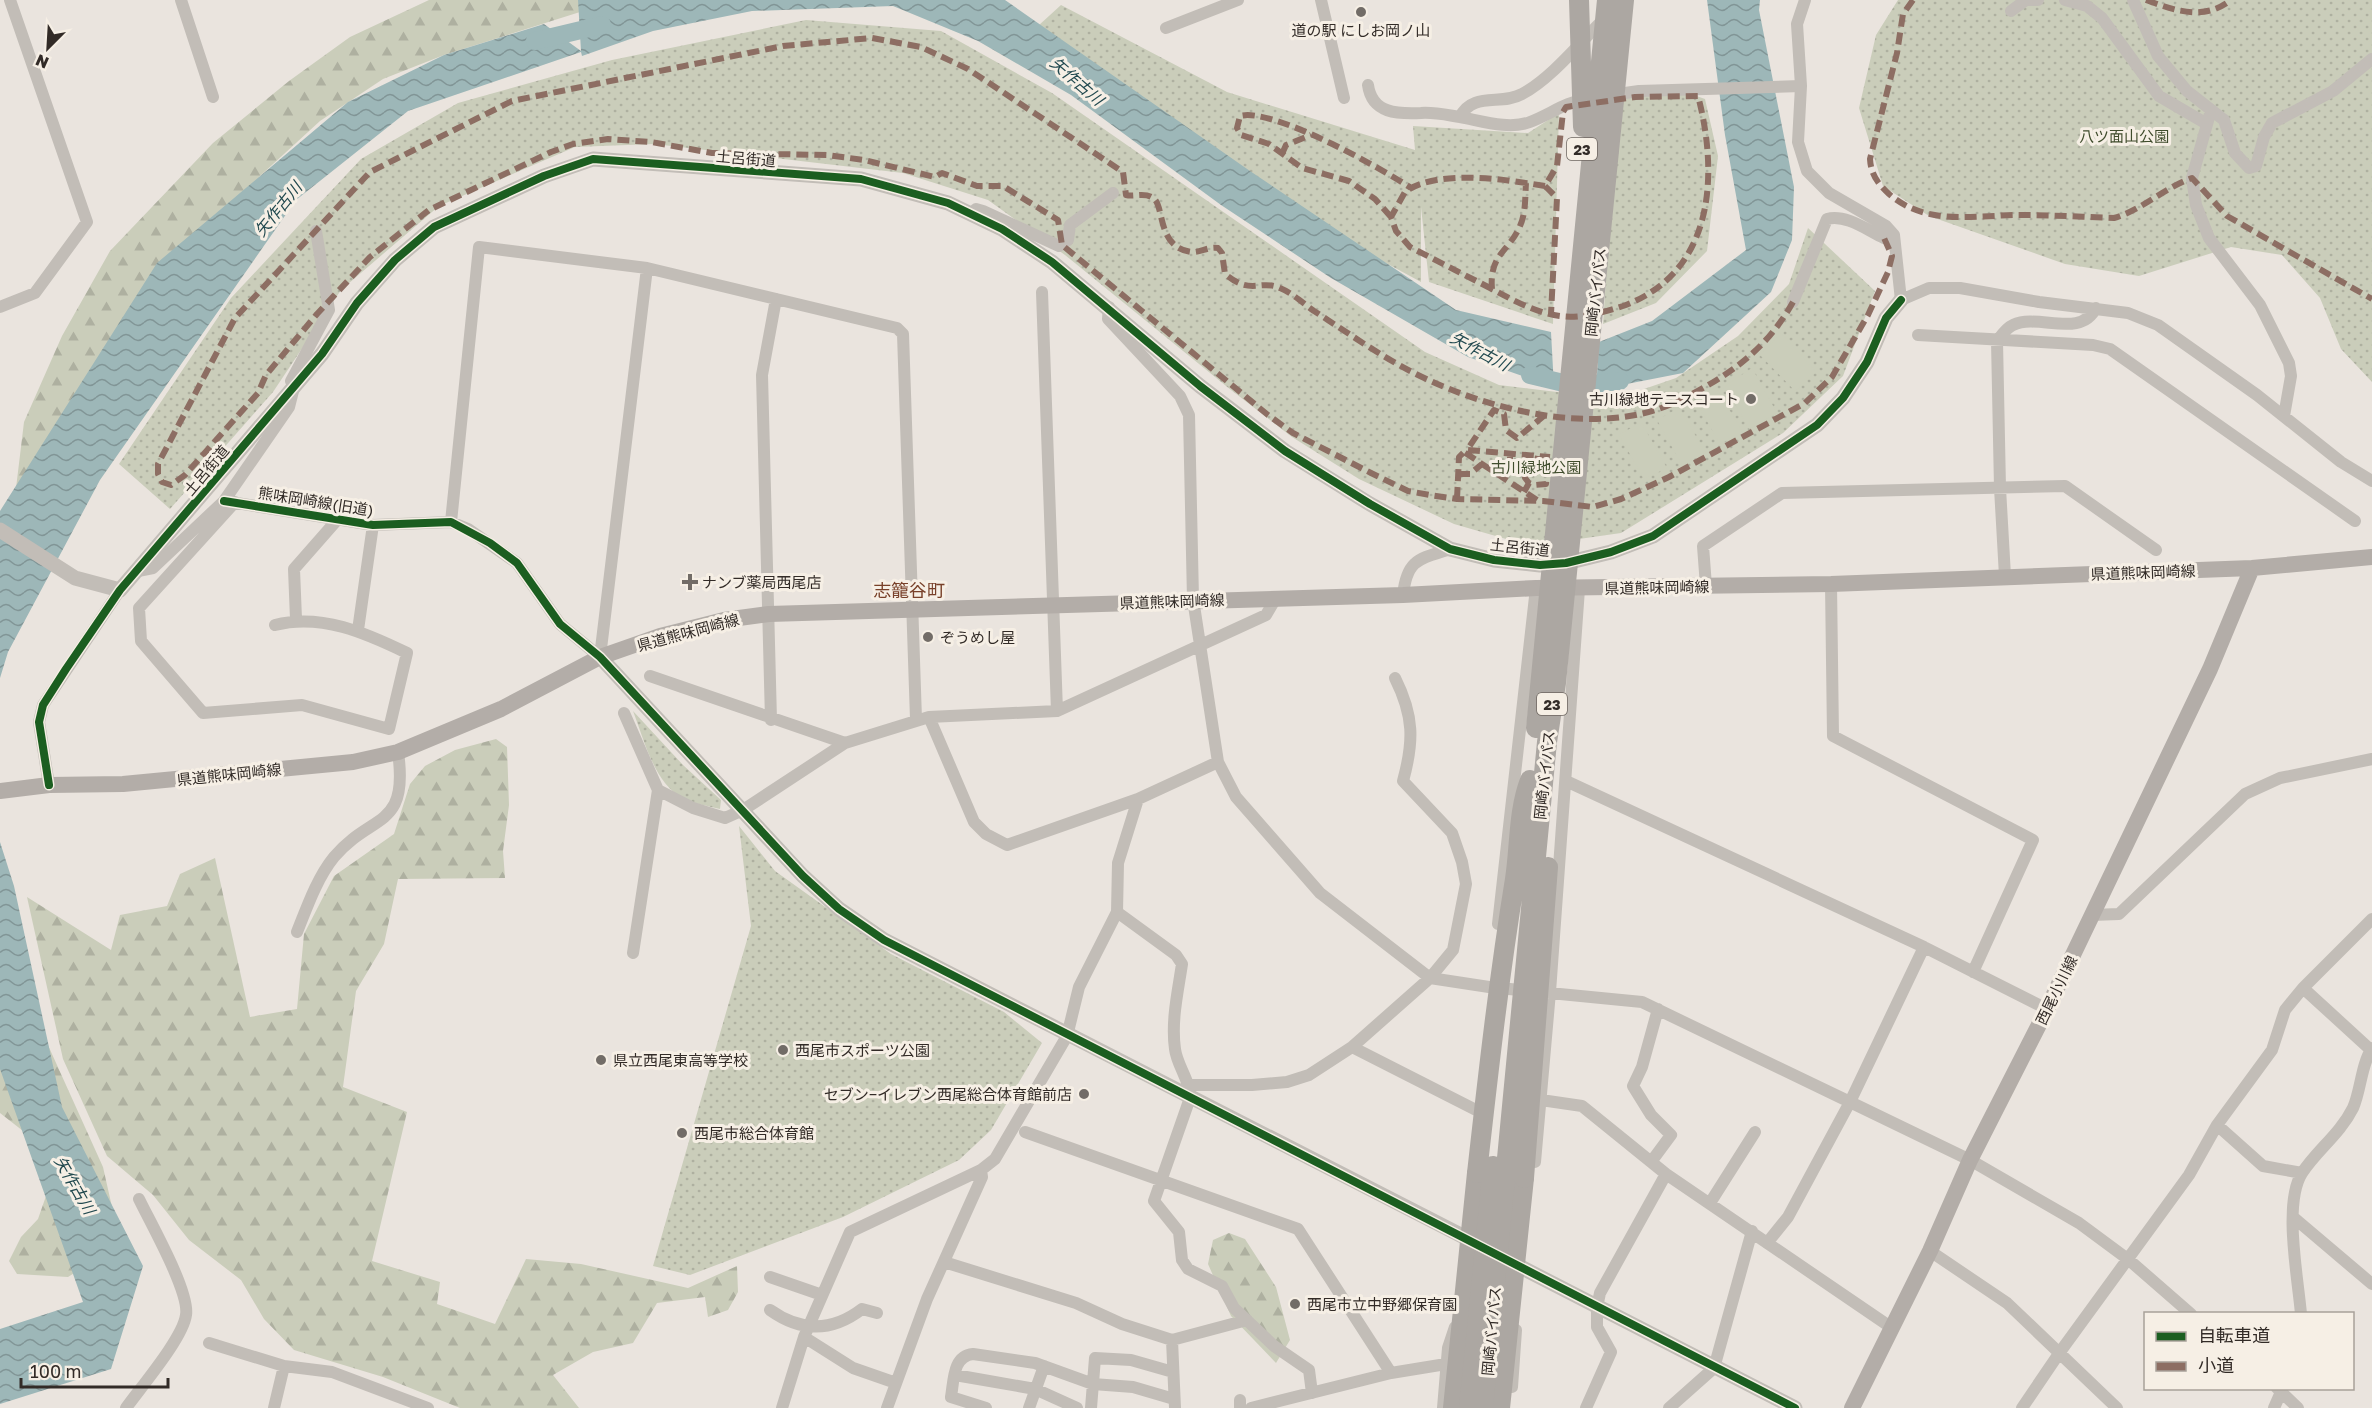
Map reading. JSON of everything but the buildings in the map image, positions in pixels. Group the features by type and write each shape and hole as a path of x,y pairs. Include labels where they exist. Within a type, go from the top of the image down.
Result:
{"highway":[{"name":"23","path":"1579,0 1584,108 1574,289 1579,296"},
{"name":"岡崎バイパス","path":"1469,1408 1607,0"},
{"name":"岡崎バイパス","path":"1483,1408 1547,742 1556,682 1624,0"},
{"name":"23","path":"1500,1408 1508,1352 1542,971 1552,792 1547,742"},
{"name":"23","path":"1453,1408 1500,965 1516,876 1525,793 1530,780"}],"main road":[{"name":"県道熊味岡崎線","path":"6,790 49,785 146,782 353,762 398,752 501,709 600,657 660,636 724,620 769,614 1403,595 1536,588 1831,584 2252,568 2372,557"},
{"name":"西尾小川線","path":"1852,1408 1930,1251 1970,1160 2047,1009 2210,669 2252,568"}],"street":[{"path":"0,307 35,293 87,222 9,0"},
{"path":"181,0 213,97"},
{"path":"1167,28 1238,0"},
{"path":"1321,0 1344,98"},
{"path":"1460,117 1465,108 1474,102 1521,96 1624,0"},
{"path":"1804,0 1797,24 1801,86 1798,142 1807,171 1829,193 1887,226 1894,235 1901,300 1929,288"},
{"path":"2011,11 2026,0 2038,0"},
{"path":"2065,0 2087,6 2102,18 2158,96 2207,124"},
{"path":"2133,0 2158,56 2178,82 2223,120 2240,161 2246,166 2253,167 2258,162 2264,137 2272,123 2333,91 2372,58"},
{"path":"1368,85 1370,94 1376,103 1395,114 1422,113 1518,125 1531,122 1572,101 1639,91 1801,86"},
{"path":"2211,110 2192,178 2196,205 2209,238 2260,305 2289,363 2291,376 2284,416"},
{"name":"土呂街道","path":"120,590 138,572 322,354 365,295 395,260 434,228 544,176 593,159 861,179 948,203 1002,229 1052,262 1109,307 1200,386 1285,451 1370,504 1450,549 1494,560 1540,565 1566,563 1611,552 1653,536 1817,425 1843,398 1861,371 1886,318 1901,300"},
{"path":"971,214 976,209 983,211 1061,246 1068,240 1070,225 1113,193"},
{"path":"1793,302 1827,219 1835,217 1845,219 1884,238 1894,235"},
{"path":"275,625 296,619 358,630 407,653 389,729 302,705 203,713 141,641 140,608 230,502 289,407 294,387 291,381 329,310 316,231"},
{"path":"916,719 903,334 897,328 647,268 478,247 452,522 468,529 517,563 560,624 600,657 803,876 838,909 888,943 1067,1036 1190,1092 1515,1265 1795,1408"},
{"path":"600,657 647,268"},
{"path":"1899,276 1907,285 1914,288 1960,288 2096,308 2128,313 2158,325 2284,416 2341,462 2372,481"},
{"path":"1042,292 1057,711"},
{"path":"771,720 762,375 776,300"},
{"path":"1109,307 1108,319 1180,396 1189,415 1193,600 1198,645 1218,762 1236,797 1320,893 1430,978 1489,987 1642,1002 1658,1009 1970,1160 2079,1223 2129,1260 2189,1312"},
{"path":"2006,576 2000,488 1997,341 2011,325 2032,321 2076,323 2088,318 2096,308"},
{"path":"1918,335 2093,345 2110,350 2355,521"},
{"path":"1706,586 1703,546 1782,493 2065,486 2156,550"},
{"path":"138,572 153,568 230,502"},
{"name":"熊味岡崎線(旧道)","path":"230,502 373,525 452,522"},
{"path":"296,619 294,569 337,520"},
{"path":"358,630 373,525"},
{"path":"0,530 75,578 120,590 43,705 39,722 49,785"},
{"path":"1403,595 1406,573 1419,559 1450,549"},
{"path":"1831,584 1833,736 2033,840 1973,972"},
{"path":"1474,1204 1469,1189 1476,1110 1489,987 1509,842 1536,588"},
{"path":"1523,1184 1532,1178 1550,992 1578,589"},
{"path":"658,790 693,808 725,818 743,810 845,743 916,719 929,717 1057,711 1266,615 1276,598"},
{"path":"650,676 771,720 845,743"},
{"path":"1190,1092 1287,1082 1309,1074 1352,1047 1430,978 1453,950 1466,884 1462,862 1452,833 1403,782 1411,753 1411,720 1405,698 1395,678"},
{"path":"624,713 658,790 633,953"},
{"path":"929,717 974,822 986,834 1007,845 1138,799 1218,762"},
{"path":"297,932 315,890 333,858 359,832 372,828 391,812 402,779 398,752"},
{"path":"2092,915 2120,914 2245,794 2280,778 2372,759"},
{"path":"1566,781 1924,947 2047,1009"},
{"path":"782,1408 806,1332 850,1232 981,1170 994,1159 1067,1036 1079,987 1117,912 1118,863 1138,799"},
{"path":"1117,912 1176,955 1182,964 1174,1040 1175,1051 1190,1092 1154,1201 1179,1232 1182,1260 1188,1269 1198,1277 1222,1286 1234,1308 1274,1346 1309,1370 1312,1393"},
{"path":"2022,1408 2189,1175 2217,1125 2272,1050 2285,1010 2303,988 2372,919"},
{"path":"1767,1243 1788,1217 1850,1102 1924,947"},
{"path":"2301,1312 2293,1217 2294,1190 2302,1173 2342,1128 2354,1107 2371,1049 2303,988"},
{"path":"1651,1162 1671,1135 1651,1115 1633,1086 1642,1067 1658,1009"},
{"path":"1352,1047 1476,1110"},
{"path":"1540,1100 1582,1106 1666,1174 1892,1328"},
{"path":"2217,1125 2263,1166 2302,1173"},
{"path":"1025,1132 1298,1229 1391,1373"},
{"path":"1710,1203 1755,1132"},
{"path":"887,1408 944,1262 982,1177 981,1170"},
{"path":"1586,1408 1611,1352 1598,1327 1597,1307 1600,1293 1666,1174"},
{"path":"126,1408 179,1334 187,1314 180,1286 139,1199"},
{"path":"2293,1217 2372,1284"},
{"path":"1669,1408 1714,1368 1752,1232"},
{"path":"1930,1251 2007,1303 2117,1408"},
{"path":"944,1262 1076,1302 1122,1324 1172,1340 1247,1320"},
{"path":"770,1276 822,1295"},
{"path":"1509,1408 1516,1350 1516,1318 1512,1302"},
{"path":"806,1332 852,1317 862,1309 877,1313"},
{"path":"770,1310 806,1332 853,1368 896,1383"},
{"path":"1443,1408 1446,1364 1454,1328 1462,1329"},
{"path":"986,1408 951,1397 959,1360 963,1355 973,1354 1044,1366 1094,1384 1133,1387 1174,1404 1172,1340"},
{"path":"209,1343 284,1366 332,1372 428,1408"},
{"path":"1091,1408 1095,1358 1131,1360 1173,1372"},
{"path":"1251,1408 1391,1373 1446,1364"},
{"path":"274,1408 284,1366"},
{"path":"1029,1408 1044,1366"},
{"path":"955,1375 1035,1389 1078,1408"},
{"path":"2274,1408 2279,1390 2295,1405"},
{"path":"2295,1405 2296,1390"}],"green space":[{"path":"429,0 618,0 444,55 383,79 320,121 260,176 13,513 24,422 62,336 110,251 213,143 289,81 350,37"},
{"name":"八ツ面山公園","path":"1898,0 2372,0 2372,382 2341,349 2320,298 2282,255 2231,247 2139,276 2065,264 1929,216 1883,186 1859,108 1876,35"},
{"path":"1061,5 1227,92 1415,150 1413,126 1528,133 1559,113 1553,324 1429,282 1421,207 1421,282 1257,193 1038,26"},
{"name":"古川緑地公園","path":"806,20 941,31 1052,93 1425,352 1499,385 1615,399 1676,378 1738,336 1789,284 1808,228 1875,291 1843,376 1783,433 1621,533 1530,546 1454,524 1359,479 1292,437 1065,255 988,200 903,173 654,144 575,147 439,206 341,290 273,392 170,509 119,464 231,298 361,159 458,103 612,60"},
{"path":"1688,93 1705,99 1718,156 1707,251 1656,303 1603,324 1618,97"},
{"name":"古川緑地テニスコート","path":"1781,333 1816,372 1795,391 1760,355"},
{"name":"古川緑地テニスコート","path":"1752,368 1777,413 1749,429 1725,386"},
{"name":"古川緑地テニスコート","path":"1716,387 1743,433 1720,444 1695,400"},
{"name":"古川緑地テニスコート","path":"1679,408 1706,453 1682,465 1657,420"},
{"name":"古川緑地テニスコート","path":"1641,422 1667,468 1644,479 1619,435"},
{"path":"633,711 683,765 721,800 720,809 684,799 665,783 651,760"},
{"path":"496,739 507,747 509,805 503,851 505,878 398,879 384,944 356,991 343,1087 407,1112 372,1261 440,1282 437,1304 495,1324 526,1259 581,1264 688,1288 737,1266 738,1292 728,1310 708,1317 705,1297 657,1303 633,1343 593,1352 553,1375 579,1408 460,1408 383,1377 294,1350 264,1319 241,1280 189,1240 153,1195 107,1156 63,1059 27,897 111,950 120,915 167,906 180,874 215,858 250,1017 297,1009 304,934 334,876 394,834 410,784 425,766 455,750"},
{"path":"739,826 775,871 891,954 1004,1012 1042,1043 991,1130 959,1160 843,1217 690,1275 653,1266 751,926"},
{"path":"0,911 24,992 103,1167 112,1207 95,1260 68,1277 17,1274 9,1261 21,1237 38,1219 53,1176 32,1138 0,1113"},
{"path":"1229,1233 1245,1239 1276,1287 1290,1340 1276,1363 1231,1316 1208,1264 1213,1240"}],"water":[{"path":"578,0 1005,0 1250,171 1456,310 1551,332 1554,387 1468,357 1331,278 1221,205 1071,95 978,41 893,6 752,11 653,31 582,56 581,52 408,111 296,200 100,480 8,652 0,678 0,511 157,263 348,102 444,55 544,24 581,51"},
{"path":"1707,0 1760,0 1759,10 1794,187 1792,240 1771,292 1683,373 1596,390 1599,342 1652,321 1746,250 1725,135"},
{"path":"0,842 14,886 62,1107 143,1266 111,1369 0,1404 0,1329 83,1302 0,1069"}],"waterway":[{"name":"矢作古川","path":"535,41 602,25"},
{"name":"矢作古川","path":"1530,375 1576,386 1620,381"}],"marked path":[{"path":"1913,0 1903,14 1897,53 1870,159 1873,174 1878,182 1889,194 1904,204 1919,211 1952,217 2021,215 2114,218 2134,210 2192,178 2227,216 2372,299"},
{"path":"2146,0 2168,8 2190,12 2211,10 2231,0"},
{"path":"1793,302 1777,327 1747,358 1710,384 1667,406 1640,414 1579,419 1515,410 1454,391 1399,365 1280,288 1267,285 1249,286 1234,281 1225,274 1222,253 1218,248 1194,252 1180,249 1167,235 1157,202 1147,195 1126,195 1123,172 968,69 921,47 872,38 783,46 512,101 370,172 235,318 158,464 158,474 162,482 171,485 185,475 258,393 266,375 317,314 370,257 429,210 551,152 573,144 608,139 651,142 712,153 827,155 864,160 935,177 942,173 977,186 1003,186 1058,220 1062,245 1268,415 1293,433 1408,491 1457,499 1543,501 1593,507 1621,499 1669,477 1805,403 1832,377 1868,315 1888,272 1892,256 1884,238"},
{"path":"1492,289 1410,247 1396,231 1391,217 1405,192 1436,180 1454,178 1493,179 1512,181 1530,184 1545,186 1557,166 1563,112 1566,107 1635,97 1698,96 1705,127 1708,158 1707,189 1702,219 1692,246 1676,271 1653,291 1623,306 1568,317 1533,309 1492,289 1492,277 1497,261 1516,235 1522,221 1525,205 1525,199 1526,188 1526,183"},
{"path":"1391,217 1375,199 1349,181 1302,168 1269,144 1241,135 1237,128 1240,116 1255,116 1300,130 1352,154 1411,188"},
{"path":"1282,154 1286,145 1311,135"},
{"path":"1545,186 1557,198 1551,314"},
{"path":"1545,415 1517,438 1506,430 1504,414 1494,410 1467,450 1550,457"},
{"path":"1457,499 1459,457 1467,449"},
{"path":"1458,474 1470,474 1482,464 1464,452"},
{"path":"1504,479 1510,466 1510,454"},
{"path":"1524,492 1529,483 1546,484 1547,470 1537,461 1538,456"},
{"path":"1529,483 1525,478 1526,467 1537,461"},
{"path":"1482,464 1537,500"}],"cycle path":[{"path":"49,785 39,722 43,705 66,669 120,590 322,354 357,303 395,260 434,227 544,176 593,159 861,179 948,203 1002,229 1052,262 1200,386 1285,451 1370,504 1450,549 1494,560 1540,565 1566,563 1611,552 1653,536 1817,425 1843,398 1867,362 1886,318 1901,300"},
{"path":"224,501 373,525 451,522 490,543 517,563 560,624 600,657 803,876 839,909 884,940 1795,1408"}],"place":[{"name":"道の駅 にしお岡ノ山","path":"1361,12"},
{"name":"古川緑地テニスコート","path":"1751,399"},
{"name":"ナンブ薬局西尾店","path":"690,582"},
{"name":"ぞうめし屋","path":"928,637"},
{"name":"西尾市スポーツ公園","path":"783,1050"},
{"name":"県立西尾東高等学校","path":"601,1060"},
{"name":"セブン−イレブン西尾総合体育館前店","path":"1084,1094"},
{"name":"西尾市総合体育館","path":"682,1133"},
{"name":"西尾市立中野郷保育園","path":"1295,1304"}],"district":[{"name":"志籠谷町","path":"909,590"}]}
